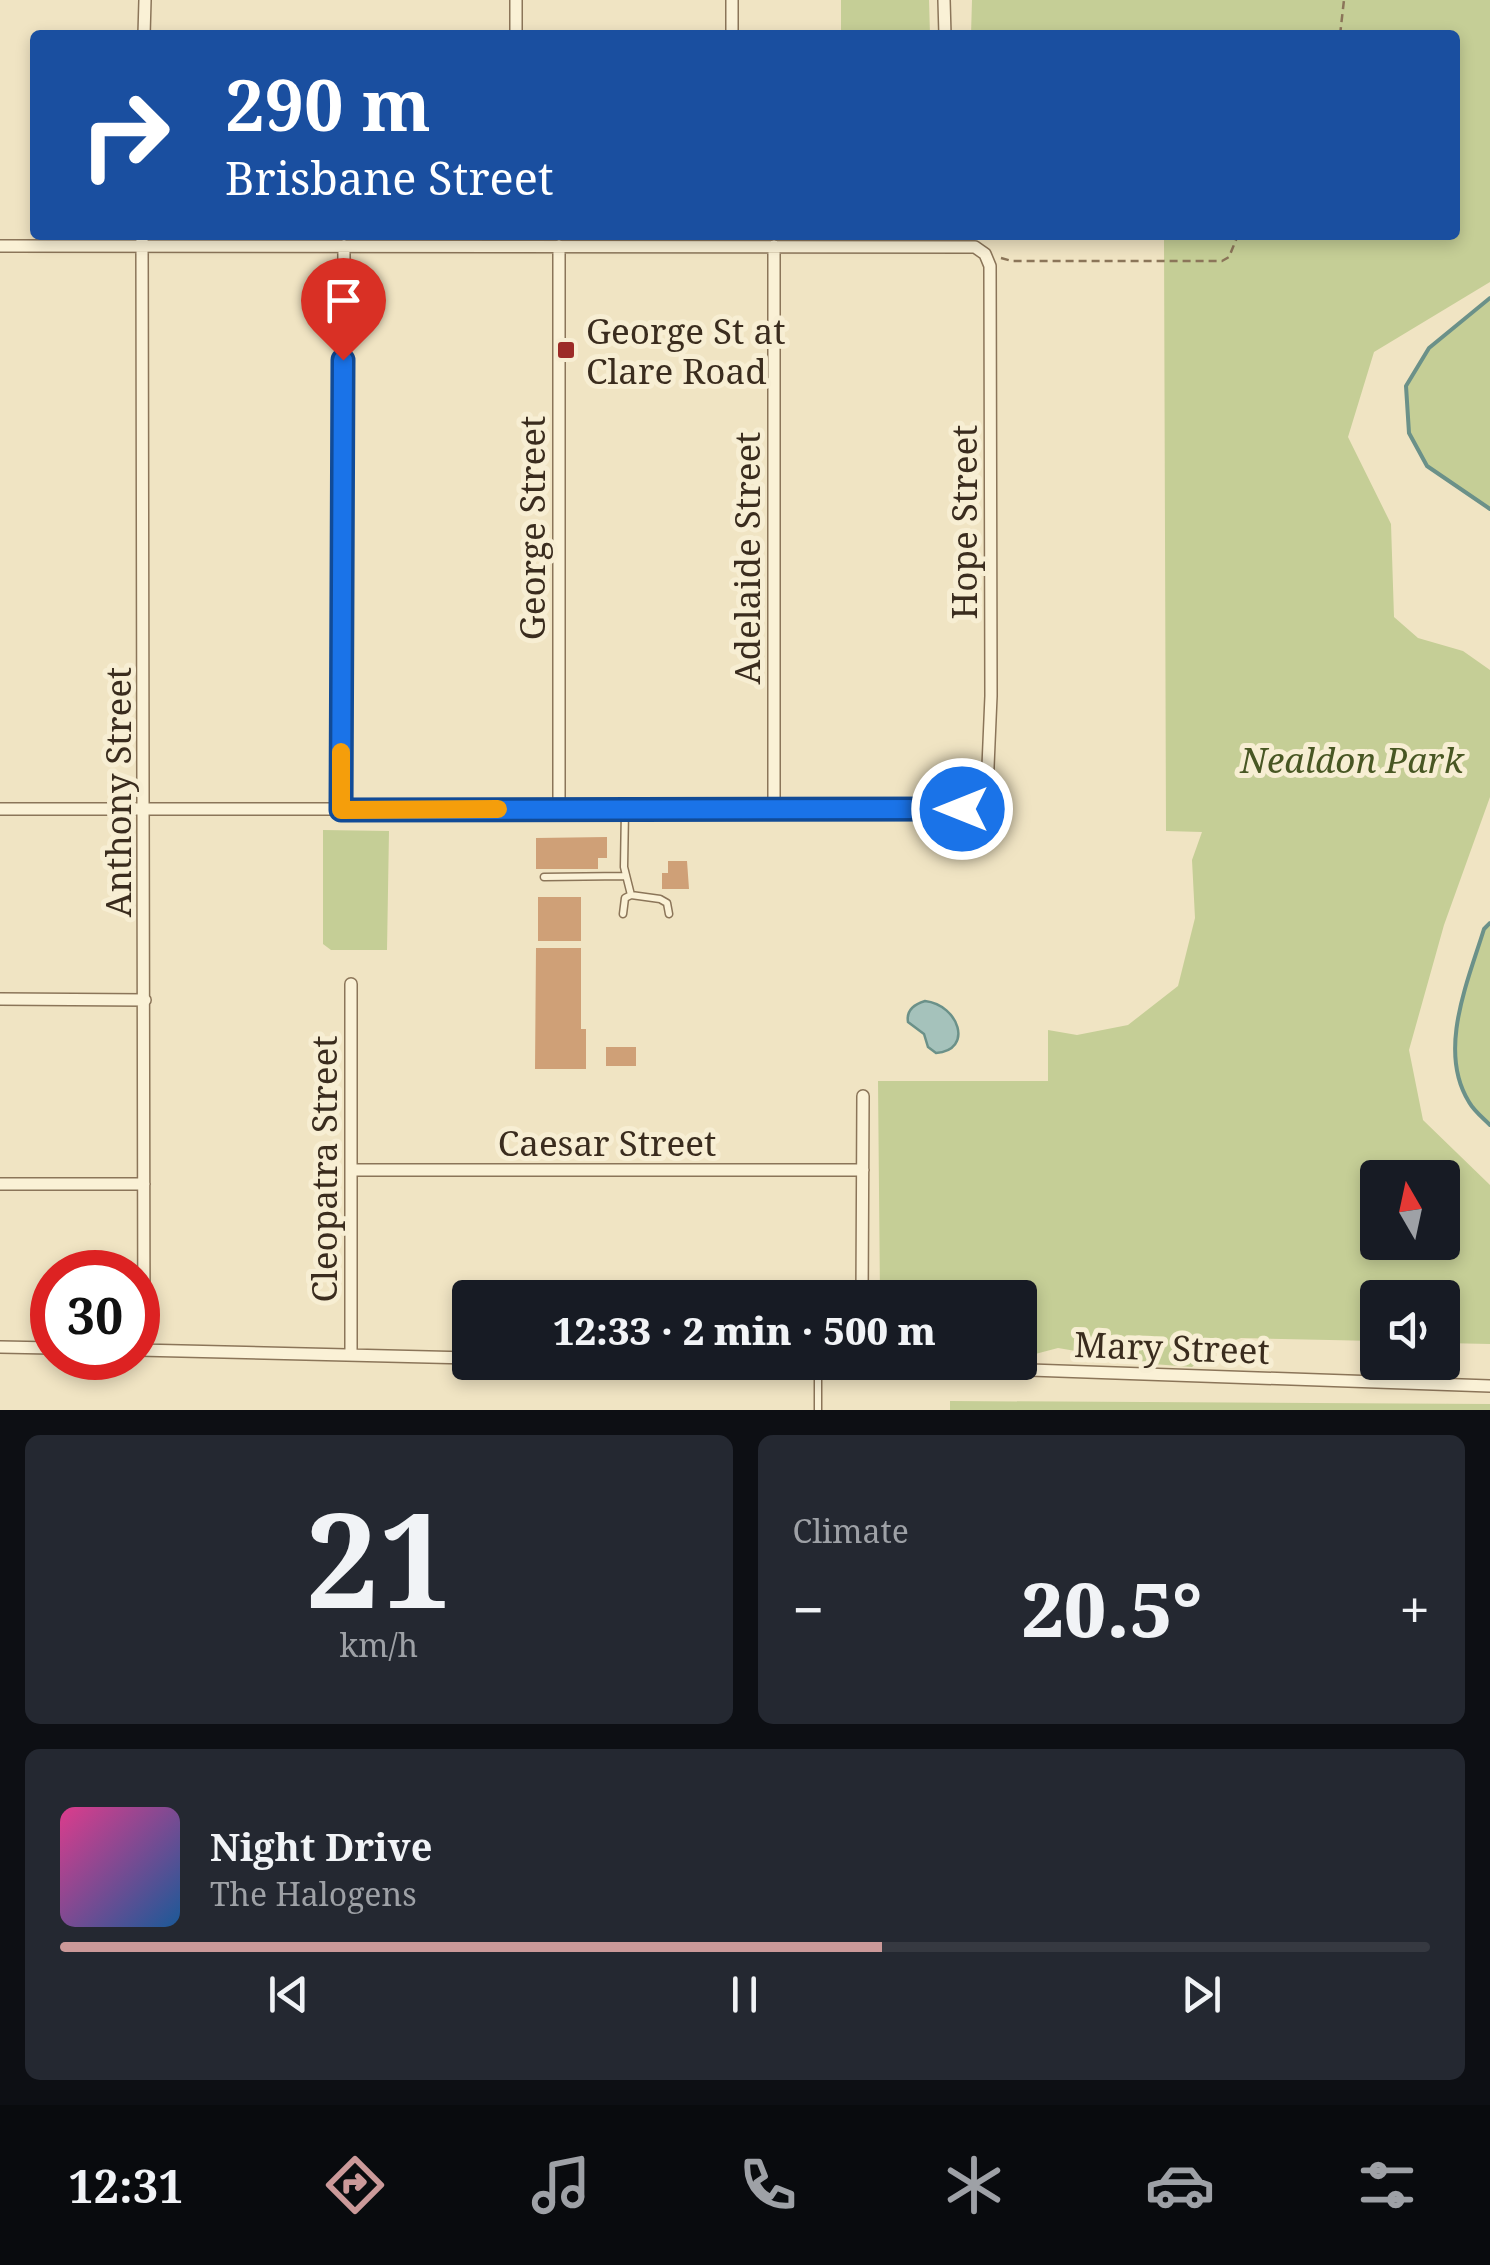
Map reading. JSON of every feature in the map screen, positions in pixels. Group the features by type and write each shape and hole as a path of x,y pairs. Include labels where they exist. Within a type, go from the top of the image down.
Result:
{"street":[{"path":"144,30 145,0"},
{"path":"516,0 516,30"},
{"path":"732,0 732,30"},
{"path":"944,0 945,30"},
{"path":"0,246 142,240 344,246 516,241 559,246 731,241 774,246 954,241 980,250"},
{"name":"Anthony Street","path":"142,240 143,1250"},
{"path":"341,810 344,246"},
{"name":"George Street","path":"559,246 559,809"},
{"name":"Adelaide Street","path":"774,246 774,809"},
{"name":"Hope Street","path":"774,809 962,809 982,803 987,788 991,696 990,266 980,250"},
{"path":"0,809 774,809"},
{"name":"Cleopatra Street","path":"351,984 351,1355"},
{"path":"0,1000 145,1000"},
{"path":"862,1280 863,1096"},
{"name":"Caesar Street","path":"351,1170 863,1170"},
{"path":"0,1184 144,1184"},
{"path":"0,1347 30,1348"},
{"path":"160,1350 452,1358"},
{"name":"Mary Street","path":"1037,1370 1490,1386"}],"lane":[{"path":"625,809 625,876 631,895"},
{"path":"544,877 625,876"},
{"path":"623,914 626,898 631,895 660,899 667,903 669,914"},
{"path":"818,1380 818,1410"}],"path":[{"path":"1341,30 1344,0"},
{"path":"980,250 1012,261 1222,261 1230,257 1236,240"}],"green space":[{"path":"841,0 929,0 930,30 841,30"},
{"name":"Nealdon Park","path":"972,0 1490,0 1490,282 1374,352 1348,437 1391,524 1394,617 1418,638 1463,651 1490,670 1490,797 1444,925 1409,1050 1423,1120 1490,1185 1490,1344 1460,1343 1460,1280 1360,1280 1360,1341 1241,1338 1214,1348 1192,1367 1058,1348 1037,1354 1037,1280 880,1280 878,1081 1048,1081 1048,1030 1077,1035 1128,1025 1178,986 1195,918 1192,860 1202,832 1166,831 1164,240 1460,240 1460,30 971,30"},
{"path":"1490,298 1490,509 1427,466 1409,433 1406,386 1429,348"},
{"path":"323,830 389,831 387,950 331,950 323,944"},
{"path":"1490,923 1490,1125 1471,1105 1460,1082 1455,1039 1470,971 1484,929"},
{"path":"950,1401 1490,1404 1490,1410 950,1410"}],"water":[{"path":"925,1001 946,1010 958,1027 955,1044 948,1050 936,1053 928,1047 924,1034 908,1022 912,1008"}],"building":[{"path":"607,837 607,858 598,858 598,869 536,869 536,838"},
{"path":"668,861 687,861 689,889 662,889 662,873 668,873"},
{"path":"538,897 581,897 581,941 538,941"},
{"path":"536,948 581,948 581,1029 586,1029 586,1069 535,1069"},
{"path":"606,1047 636,1047 636,1066 606,1066"}],"waterway":[{"path":"1490,298 1429,348 1406,386 1409,433 1427,466 1490,509"},
{"path":"1490,923 1484,929 1470,971 1455,1039 1460,1082 1471,1105 1490,1125"}],"slow traffic":[{"path":"341,752 341,810 498,809"}],"place":[{"name":"George St at Clare Road","path":"566,350"}],"route":[{"path":"343,360 341,810 962,809"}]}
